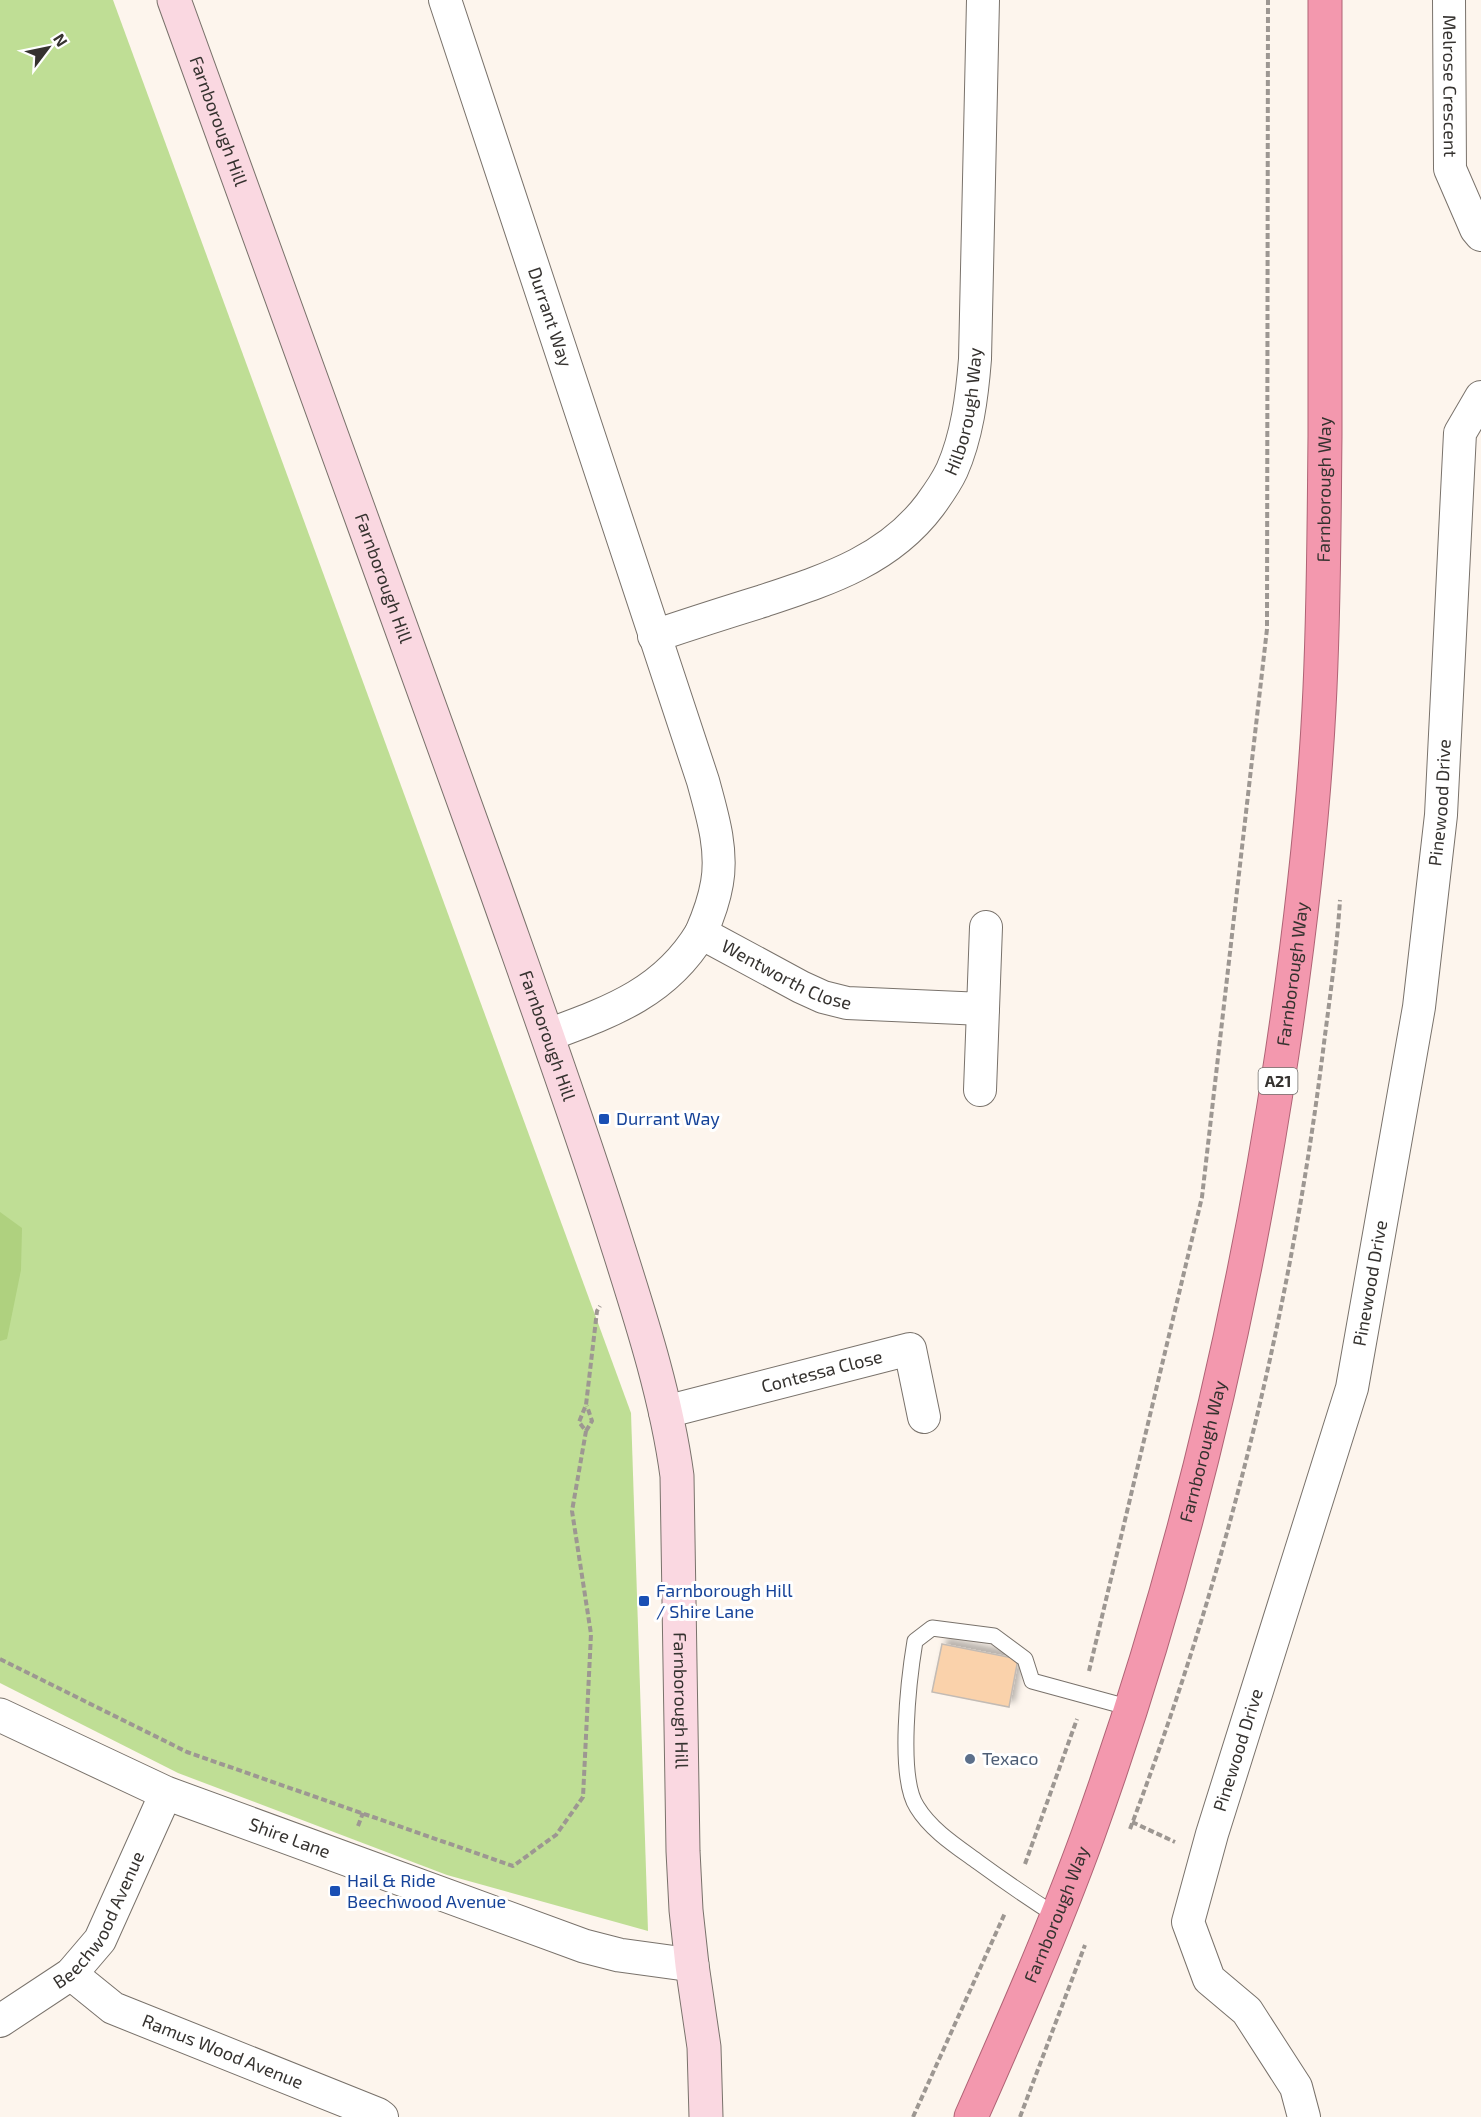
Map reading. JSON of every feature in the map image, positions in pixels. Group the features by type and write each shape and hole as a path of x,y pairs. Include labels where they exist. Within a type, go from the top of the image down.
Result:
{"highway":[{"name":"Farnborough Way","path":"971,2117 1057,1916 1087,1838 1159,1620 1185,1530 1228,1351 1264,1170 1292,989 1303,898 1319,713 1323,624 1325,0"}],"main road":[{"name":"Farnborough Hill","path":"174,0 548,1035 623,1263 665,1412 677,1476 683,1851 686,1910 704,2047 706,2117"}],"street":[{"name":"Durrant Way","path":"444,0 703,781 719,855 718,882 712,907 701,933"},
{"name":"Hilborough Way","path":"654,636 814,584 867,561 905,533 923,514 951,471 968,420 975,359 983,0"},
{"name":"Melrose Crescent","path":"1449,0 1450,169 1476,229 1481,235"},
{"name":"Pinewood Drive","path":"1304,2117 1296,2087 1247,2011 1209,1979 1188,1922 1206,1856 1352,1388 1419,1007 1441,815 1460,433 1481,397"},
{"path":"980,1090 986,927"},
{"name":"Wentworth Close","path":"548,1035 604,1013 648,990 672,971 693,947 701,933 801,987 847,1003 983,1009"},
{"name":"Contessa Close","path":"665,1412 910,1349 924,1417"},
{"name":"Shire Lane","path":"0,1715 166,1793 584,1946 619,1955 692,1965"},
{"name":"Beechwood Avenue","path":"0,2021 71,1974 100,1940 166,1793"},
{"name":"Ramus Wood Avenue","path":"71,1974 114,2008 382,2117"}],"lane":[{"path":"1057,1916 954,1845 916,1807 908,1787 906,1755 908,1679 915,1641 932,1628 993,1636 1025,1659 1032,1681 1131,1708"}],"path":[{"path":"913,2117 1016,1889 1086,1696 1089,1669 1202,1197 1267,629 1268,0"},
{"path":"586,1431 579,1422 586,1405 597,1311 623,1263"},
{"path":"0,1659 187,1752 513,1866 556,1834 583,1797 591,1634 572,1511 586,1431 592,1421 586,1405"},
{"path":"1132,1822 1206,1856"}],"green space":[{"path":"0,0 113,0 631,1413 648,1931 447,1875 178,1773 0,1683"},
{"path":"0,1212 22,1228 21,1270 7,1339 0,1341"}],"building":[{"path":"942,1644 1018,1659 1009,1707 932,1692"}],"place":[{"name":"Durrant Way","path":"604,1119"},
{"name":"Farnborough Hill / Shire Lane","path":"644,1601"},
{"name":"Texaco","path":"970,1759"},
{"name":"Hail & Ride Beechwood Avenue","path":"335,1891"}]}
